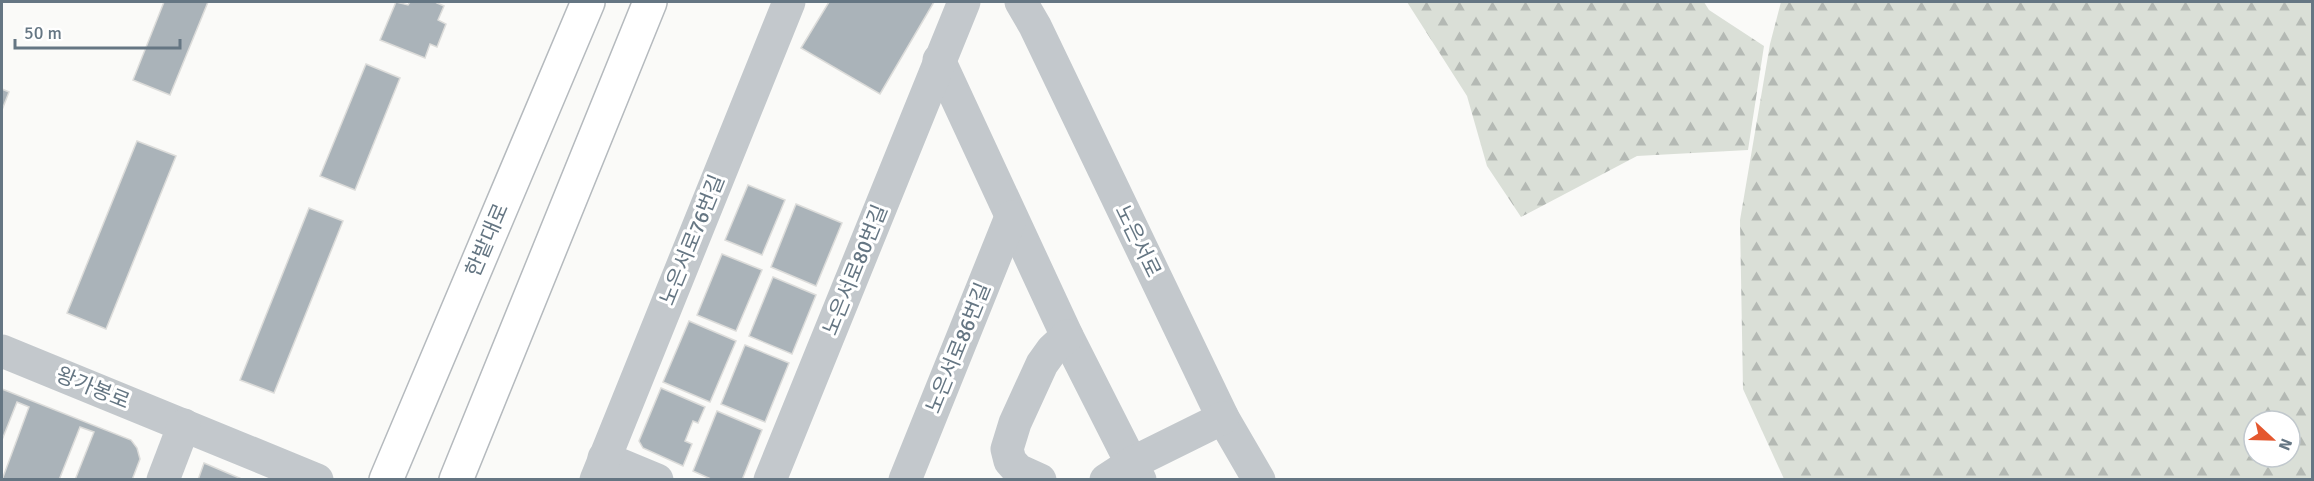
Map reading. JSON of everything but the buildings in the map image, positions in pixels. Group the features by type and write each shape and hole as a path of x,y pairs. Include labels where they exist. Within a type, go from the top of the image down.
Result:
{"main road":[{"name":"한밭대로","path":"386,480 588,2"},
{"path":"456,480 650,2"}],"street":[{"name":"노은서로76번길","path":"600,469 789,2"},
{"name":"노은서로80번길","path":"770,480 964,2"},
{"name":"노은서로","path":"1021,2 1040,36 1223,418 1259,480"},
{"path":"939,60 1067,336 1126,474 1223,418"},
{"name":"노은서로86번길","path":"905,480 1011,217"},
{"path":"1041,480 1018,470 1010,461 1007,449 1015,423 1042,364 1052,350 1067,336"},
{"name":"왕가봉로","path":"2,351 317,480"},
{"path":"163,480 184,425"},
{"path":"600,469 657,480"}],"green space":[{"path":"1407,2 1704,2 1709,10 1764,46 1748,150 1637,156 1521,217 1487,166 1467,96"},
{"path":"1781,2 2312,2 2312,479 1784,479 1743,389 1740,220 1770,44"}]}
